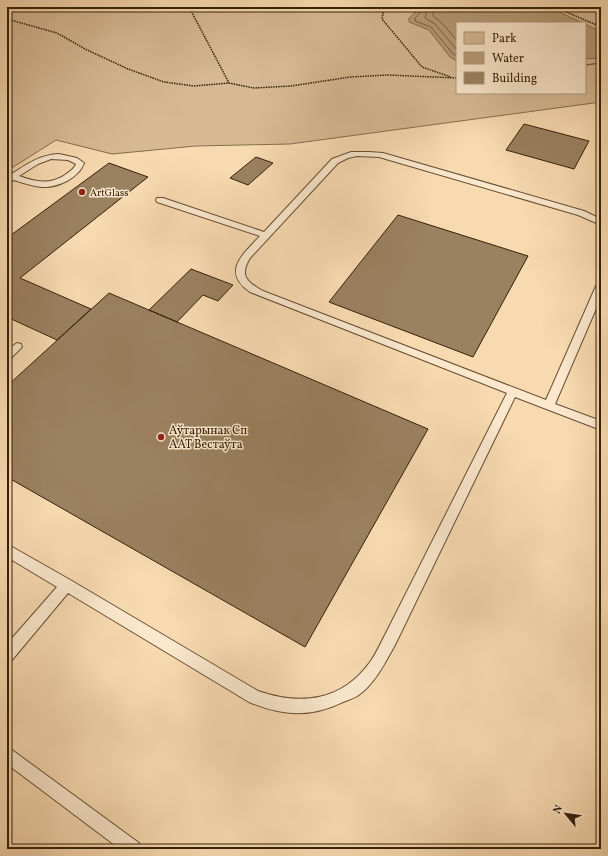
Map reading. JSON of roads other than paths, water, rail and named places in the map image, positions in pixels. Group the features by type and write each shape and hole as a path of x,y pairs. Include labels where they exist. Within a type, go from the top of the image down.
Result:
{"lane":[{"path":"601,222 581,213 380,155 360,153 341,157 335,161 265,235 240,264 239,272 242,280 250,287 601,426"},
{"path":"48,157 63,157 80,163 76,170 60,181 51,185 37,185 10,179 48,157"},
{"path":"160,200 265,235"},
{"path":"549,405 601,286"},
{"path":"7,356 17,347"},
{"path":"7,550 254,697 277,705 304,707 330,702 355,689 375,667 390,640 513,391"},
{"path":"7,655 67,585"},
{"path":"7,754 133,849"}],"water":[{"path":"422,7 548,7 581,22 456,22 456,60 450,57 429,30 409,22 409,18"},
{"path":"586,24 601,32 601,58 586,59"}],"place":[{"name":"ArtGlass","path":"82,192"},
{"name":"Аўтарынак Сп ААТ Вестаўта","path":"161,437"}]}
